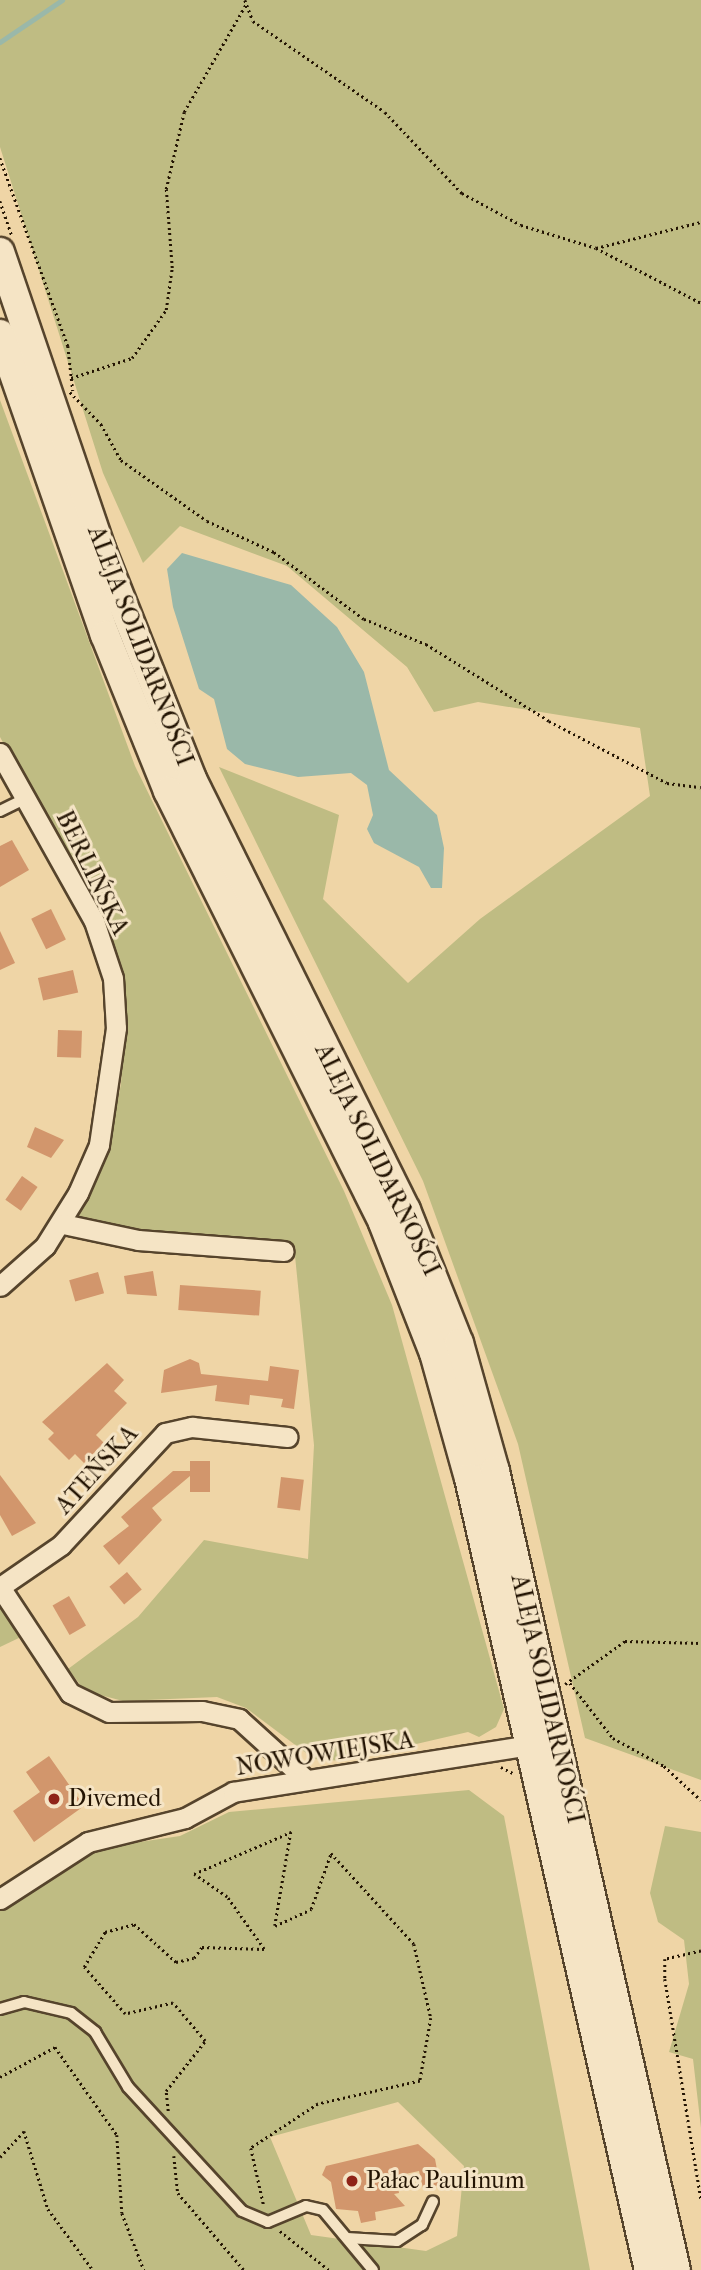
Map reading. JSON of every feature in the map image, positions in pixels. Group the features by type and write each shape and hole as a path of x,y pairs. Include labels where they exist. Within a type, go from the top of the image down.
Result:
{"main road":[{"name":"ALEJA SOLIDARNOŚCI","path":"0,252 106,561 192,779 442,1295 486,1437 543,1743 649,2270"},
{"name":"ALEJA SOLIDARNOŚCI","path":"0,334 105,635 168,791 417,1305 461,1444 543,1743 676,2270"}],"street":[{"name":"BERLIŃSKA","path":"0,752 28,798 94,921 113,978 116,1028 99,1145 63,1224 0,1286"},
{"path":"63,1224 138,1240 284,1251"},
{"name":"ATEŃSKA","path":"0,1587 61,1545 165,1433 192,1427 287,1437"},
{"path":"0,1587 70,1693 110,1712 202,1711 239,1719 304,1779"},
{"name":"NOWOWIEJSKA","path":"0,1899 108,1833 177,1820 233,1792 543,1743"}],"lane":[{"path":"0,811 28,798"},
{"path":"0,2009 24,2002 71,2013 95,2032 128,2087 212,2186 242,2211 268,2222 306,2206 323,2210 373,2270"},
{"path":"347,2238 397,2241 422,2225 433,2201"}],"path":[{"path":"246,2 253,21 386,112 462,193 521,225 596,248 701,303"},
{"path":"71,378 132,358 166,310 172,268 166,189 184,112 246,2"},
{"path":"0,158 68,346 73,391 121,460 207,521 274,552 364,618 426,644 550,721 667,783 701,787"},
{"path":"596,248 701,222"},
{"path":"64,394 73,391"},
{"path":"558,1685 570,1683 604,1650 625,1641 701,1643"},
{"path":"570,1683 612,1738 664,1766 701,1800"},
{"path":"244,2270 178,2193 166,2091 205,2041 173,2003 125,2014 84,1967 104,1932 134,1924 176,1962 194,1958 202,1947 264,1949 227,1898 194,1874 291,1832 275,1926 311,1909 331,1853 414,1944 431,2018 420,2081 318,2104 251,2148 268,2222 329,2270"},
{"path":"701,1951 665,1959 665,1979 701,2200"},
{"path":"0,2077 55,2047 117,2135 122,2213 144,2270"},
{"path":"0,2157 24,2131 48,2209 93,2270"}],"shaded area":[{"path":"0,0 701,0 701,1780 585,1738 518,1444 423,1181 219,767 339,815 323,899 408,983 480,919 650,796 640,728 478,702 434,712 407,667 287,566 180,526 143,563 103,473 0,147"},
{"path":"0,400 135,766 344,1191 392,1305 504,1709 496,1727 479,1737 468,1732 343,1761 314,1759 246,1708 217,1697 123,1701 85,1691 68,1669 138,1617 204,1540 308,1559 314,1445 294,1246 76,1222 108,1149 121,1084 125,1010 112,942 0,737"},
{"path":"182,553 291,585 337,627 364,672 389,770 437,815 444,848 442,888 431,888 419,867 374,843 367,829 373,815 367,785 351,773 298,777 245,764 227,749 214,699 199,689 173,607 167,569"},
{"path":"0,1598 23,1636 0,1647"},
{"path":"469,1790 504,1816 590,2270 0,2270 0,1909 99,1848 180,1836 229,1812","holes":["398,2102 464,2166 457,2236 426,2251 311,2235 270,2137"]},
{"path":"665,1826 701,1832 701,2128 693,2059 669,2052 689,1984 684,1940 658,1922 650,1893"}],"building":[{"path":"12,840 29,870 0,887 0,846"},
{"path":"51,909 66,940 46,949 31,919"},
{"path":"0,931 15,963 0,970"},
{"path":"73,970 78,992 43,1001 38,978"},
{"path":"58,1030 82,1031 81,1058 57,1057"},
{"path":"35,1127 64,1140 51,1158 27,1147"},
{"path":"22,1176 38,1187 21,1211 5,1200"},
{"path":"153,1271 157,1296 127,1294 124,1276"},
{"path":"98,1272 104,1293 75,1301 69,1280"},
{"path":"180,1285 261,1291 259,1316 178,1310"},
{"path":"190,1359 199,1363 201,1374 268,1381 270,1366 299,1370 294,1409 281,1407 283,1399 250,1395 249,1405 215,1401 217,1385 161,1393 164,1370"},
{"path":"107,1363 124,1380 114,1391 127,1403 96,1435 104,1443 84,1463 75,1454 69,1460 48,1439 54,1433 42,1422"},
{"path":"190,1461 210,1461 210,1492 190,1492 190,1476 152,1508 162,1520 119,1565 103,1546 129,1526 121,1517 173,1471 190,1471"},
{"path":"0,1475 36,1523 12,1536 0,1515"},
{"path":"281,1477 304,1480 300,1511 277,1508"},
{"path":"127,1572 142,1590 124,1604 109,1587"},
{"path":"69,1596 86,1625 70,1635 53,1606"},
{"name":"Divemed","path":"49,1756 84,1806 34,1842 13,1811 40,1792 26,1772"},
{"path":"418,2144 435,2159 440,2185 423,2188 419,2171 396,2176 399,2193 394,2194 405,2206 375,2212 376,2220 361,2223 358,2211 336,2209 331,2182 322,2175 326,2166"}],"waterway":[{"path":"0,42 62,0"}],"place":[{"name":"Divemed","path":"54,1799"},
{"name":"Pałac Paulinum","path":"352,2181"}]}
